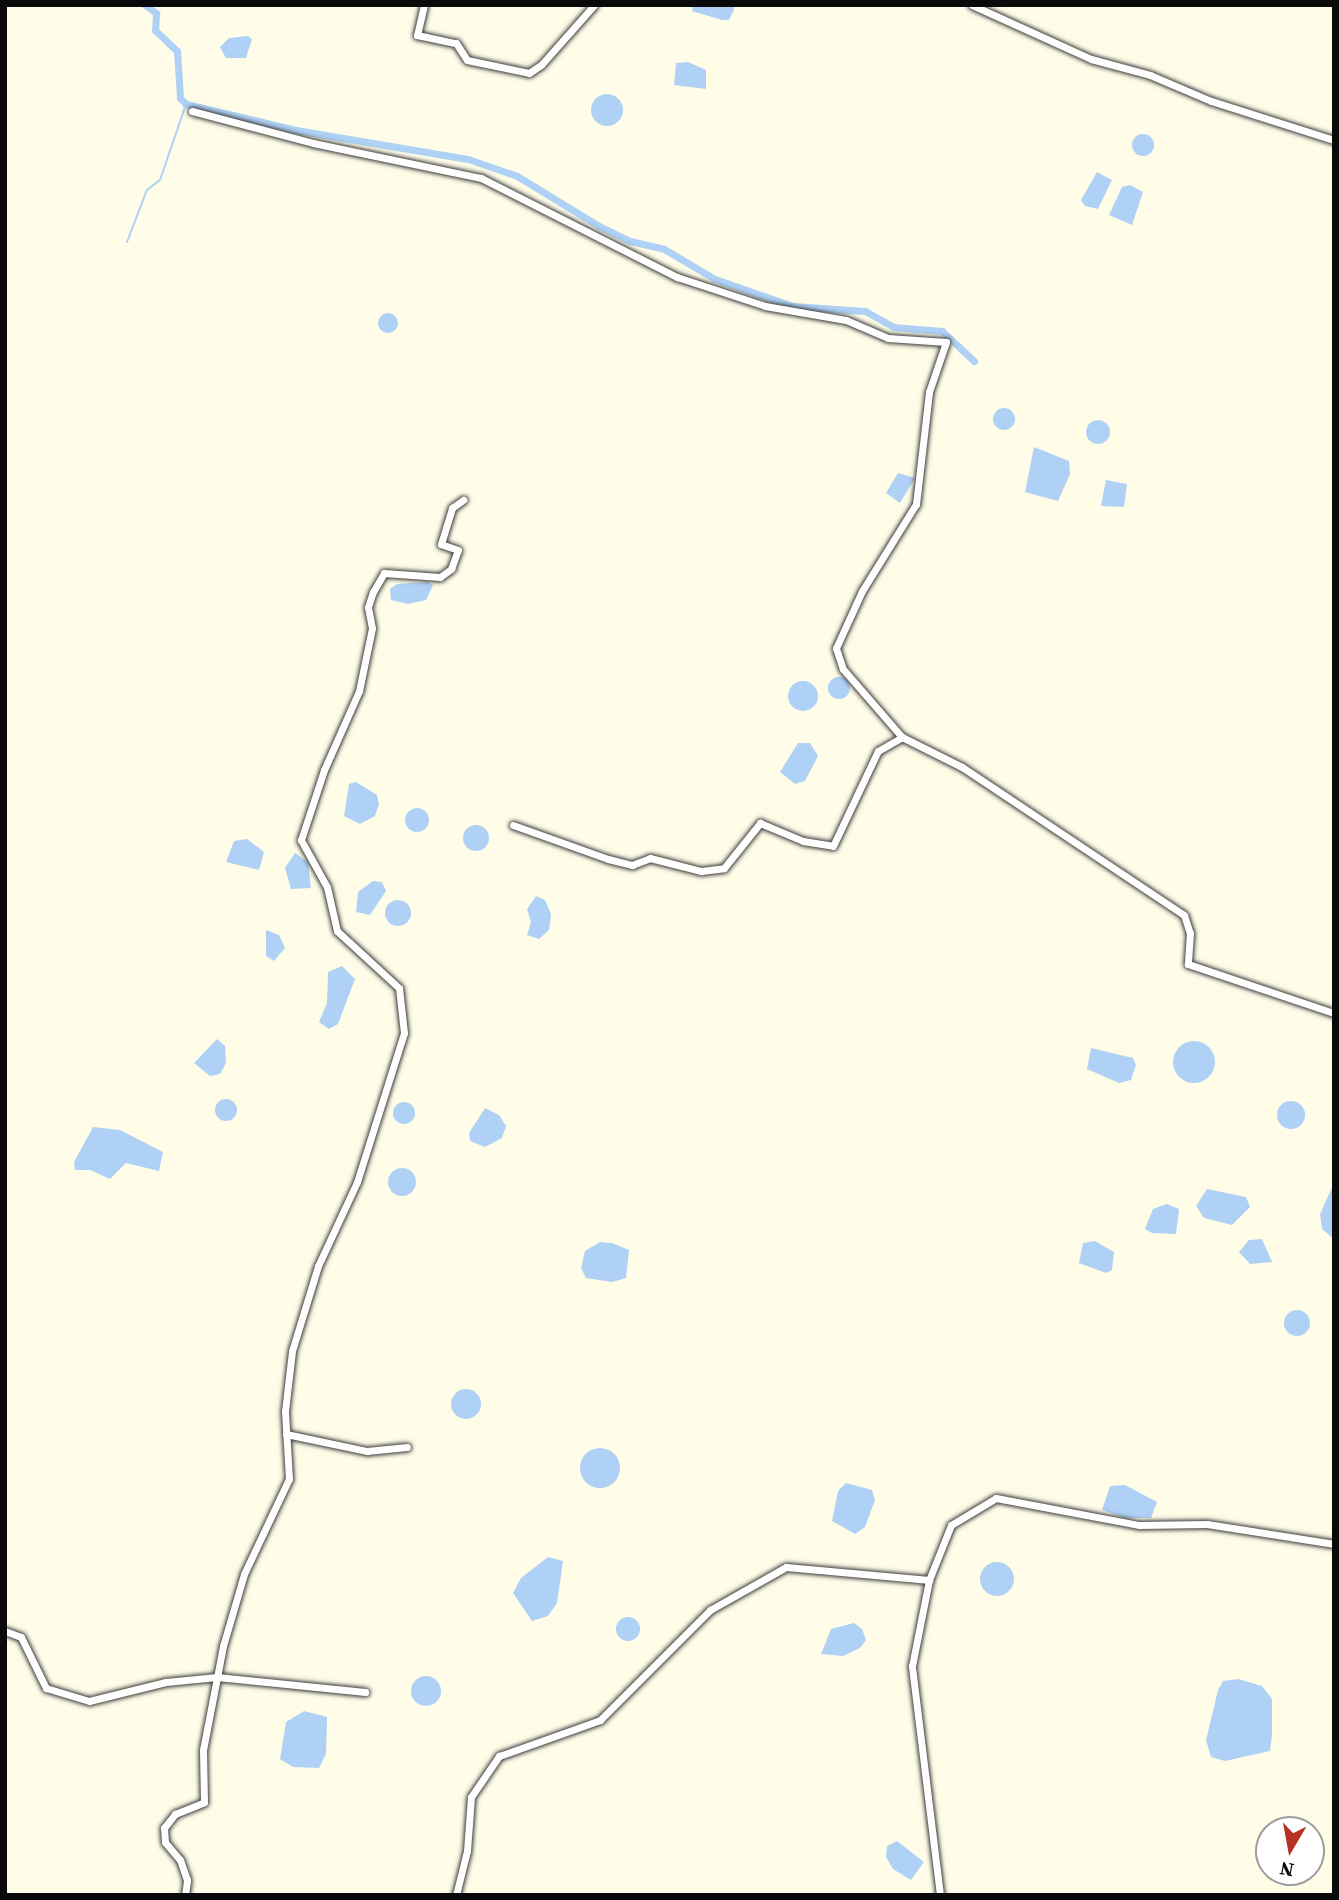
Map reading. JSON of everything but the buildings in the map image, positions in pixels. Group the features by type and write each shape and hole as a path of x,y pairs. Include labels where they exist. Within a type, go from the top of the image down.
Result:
{"street":[{"path":"424,5 417,35 456,43 467,60 528,73 541,65 594,5"},
{"path":"972,5 1091,60 1150,75 1212,101 1334,139"},
{"path":"192,111 313,143 481,178 677,277 765,306 846,320 888,338 946,342 929,392 916,504 862,591 836,648 843,669 855,677 902,737 984,782 1184,915 1190,933 1188,964 1334,1013"},
{"path":"185,1895 187,1880 180,1860 165,1842 164,1828 175,1814 204,1802 203,1750 217,1677 244,1574 289,1479 286,1434 292,1351 318,1266 357,1182 404,1033 399,988 337,931 327,887 301,840 324,771 359,691 372,628 368,607 373,592 384,573 440,577 451,569 458,550 441,544 452,508 463,500"},
{"path":"513,825 632,865 650,858 701,871 724,867 760,823 803,841 833,846 878,751 902,737"},
{"path":"286,1434 367,1451 407,1447"},
{"path":"940,1895 912,1666 929,1580 951,1525 996,1498 1139,1525 1207,1524 1334,1544"},
{"path":"456,1895 467,1852 471,1797 499,1756 600,1720 710,1610 786,1567 929,1580"},
{"path":"5,1631 21,1637 46,1688 89,1701 166,1682 217,1677 365,1692"}],"water":[{"path":"693,5 734,5 734,10 729,20 722,20 692,11"},
{"path":"248,36 252,39 246,58 226,58 220,47 229,38"},
{"path":"688,62 706,70 706,89 674,85 676,63"},
{"path":"607,94 618,99 623,110 618,121 607,126 596,121 591,110 596,99"},
{"path":"1143,134 1151,137 1154,145 1151,153 1143,156 1135,153 1132,145 1135,137"},
{"path":"1097,172 1112,180 1098,209 1085,206 1081,200"},
{"path":"1130,185 1143,192 1132,225 1109,215 1122,187"},
{"path":"384,313 392,313 398,323 392,333 384,333 378,327 378,319"},
{"path":"1004,408 1012,411 1015,419 1012,427 1004,430 996,427 993,419 996,411"},
{"path":"1098,420 1107,423 1110,432 1107,441 1098,444 1089,441 1086,432 1089,423"},
{"path":"1034,447 1069,461 1070,474 1058,501 1025,492"},
{"path":"898,473 915,478 900,503 886,493"},
{"path":"1106,480 1127,484 1124,507 1101,506"},
{"path":"428,582 433,585 426,600 408,604 391,600 390,589 397,584"},
{"path":"839,677 847,680 850,688 847,696 839,699 831,696 828,688 831,680"},
{"path":"803,681 814,685 818,696 814,707 803,711 792,707 788,696 792,685"},
{"path":"798,743 810,743 818,756 805,781 795,784 780,772"},
{"path":"356,782 377,795 379,804 375,816 360,824 344,816 349,784"},
{"path":"417,808 425,812 429,820 425,828 417,832 409,828 405,820 409,812"},
{"path":"476,825 485,829 489,838 485,847 476,851 467,847 463,838 467,829"},
{"path":"247,839 264,852 259,870 226,862 234,841"},
{"path":"295,853 308,862 311,888 291,889 285,868"},
{"path":"373,881 382,882 386,891 370,915 356,912 358,892"},
{"path":"536,896 545,900 551,914 549,930 539,939 527,935 531,922 527,909"},
{"path":"398,900 408,903 411,913 408,923 398,926 388,923 385,913 388,903"},
{"path":"266,930 279,935 285,948 274,961 266,956"},
{"path":"342,966 355,979 338,1024 329,1029 319,1022 327,1003 328,972"},
{"path":"217,1039 225,1046 226,1063 220,1074 210,1076 194,1063"},
{"path":"1194,1041 1209,1047 1215,1062 1209,1077 1194,1083 1179,1077 1173,1062 1179,1047"},
{"path":"1091,1048 1133,1058 1136,1065 1131,1080 1119,1083 1087,1069"},
{"path":"226,1099 234,1102 237,1110 234,1118 226,1121 218,1118 215,1110 218,1102"},
{"path":"1291,1101 1301,1105 1305,1115 1301,1125 1291,1129 1281,1125 1277,1115 1281,1105"},
{"path":"404,1102 412,1105 415,1113 412,1121 404,1124 396,1121 393,1113 396,1105"},
{"path":"485,1108 499,1115 506,1126 502,1138 485,1147 470,1141 469,1133"},
{"path":"93,1127 120,1130 163,1152 159,1171 126,1163 110,1179 90,1170 75,1170 74,1162"},
{"path":"402,1168 412,1172 416,1182 412,1192 402,1196 392,1192 388,1182 392,1172"},
{"path":"1334,1183 1334,1239 1322,1229 1320,1214"},
{"path":"1207,1189 1246,1197 1250,1207 1232,1225 1204,1218 1196,1206"},
{"path":"1167,1204 1179,1209 1176,1234 1152,1233 1145,1229 1153,1209"},
{"path":"1262,1239 1272,1262 1250,1264 1239,1252 1249,1240"},
{"path":"1095,1241 1114,1252 1112,1270 1106,1273 1079,1263 1083,1243"},
{"path":"600,1242 612,1243 629,1250 626,1278 612,1282 586,1278 581,1268 585,1251"},
{"path":"1297,1310 1307,1313 1310,1323 1307,1333 1297,1336 1287,1333 1284,1323 1287,1313"},
{"path":"466,1389 477,1393 481,1404 477,1415 466,1419 455,1415 451,1404 455,1393"},
{"path":"600,1448 608,1449 614,1454 619,1460 619,1476 614,1482 608,1487 600,1488 592,1487 586,1482 581,1476 580,1468 581,1460 586,1454 592,1449"},
{"path":"846,1483 872,1490 875,1500 865,1527 855,1534 832,1521 838,1491"},
{"path":"1125,1485 1157,1502 1151,1518 1125,1518 1102,1510 1110,1486"},
{"path":"548,1557 563,1561 557,1603 548,1616 532,1621 513,1593 521,1578"},
{"path":"997,1562 1009,1567 1014,1579 1009,1591 997,1596 985,1591 980,1579 985,1567"},
{"path":"628,1617 637,1620 640,1629 637,1638 628,1641 619,1638 616,1629 619,1620"},
{"path":"854,1623 862,1629 866,1640 860,1648 843,1656 821,1654 831,1629"},
{"path":"426,1676 437,1680 441,1691 437,1702 426,1706 415,1702 411,1691 415,1680"},
{"path":"1238,1679 1262,1686 1272,1699 1270,1751 1225,1761 1211,1757 1206,1740 1218,1690 1223,1681"},
{"path":"304,1711 327,1717 326,1754 319,1768 293,1767 280,1759 286,1722"},
{"path":"897,1841 924,1862 911,1880 893,1869 886,1857 887,1846"}],"waterway":[{"path":"145,5 156,13 155,30 177,51 180,98 186,104 296,130 468,159 517,176 599,226 630,241 664,249 715,279 792,306 865,311 894,327 942,331 974,361"},
{"path":"127,242 147,190 160,180 186,104"}]}
